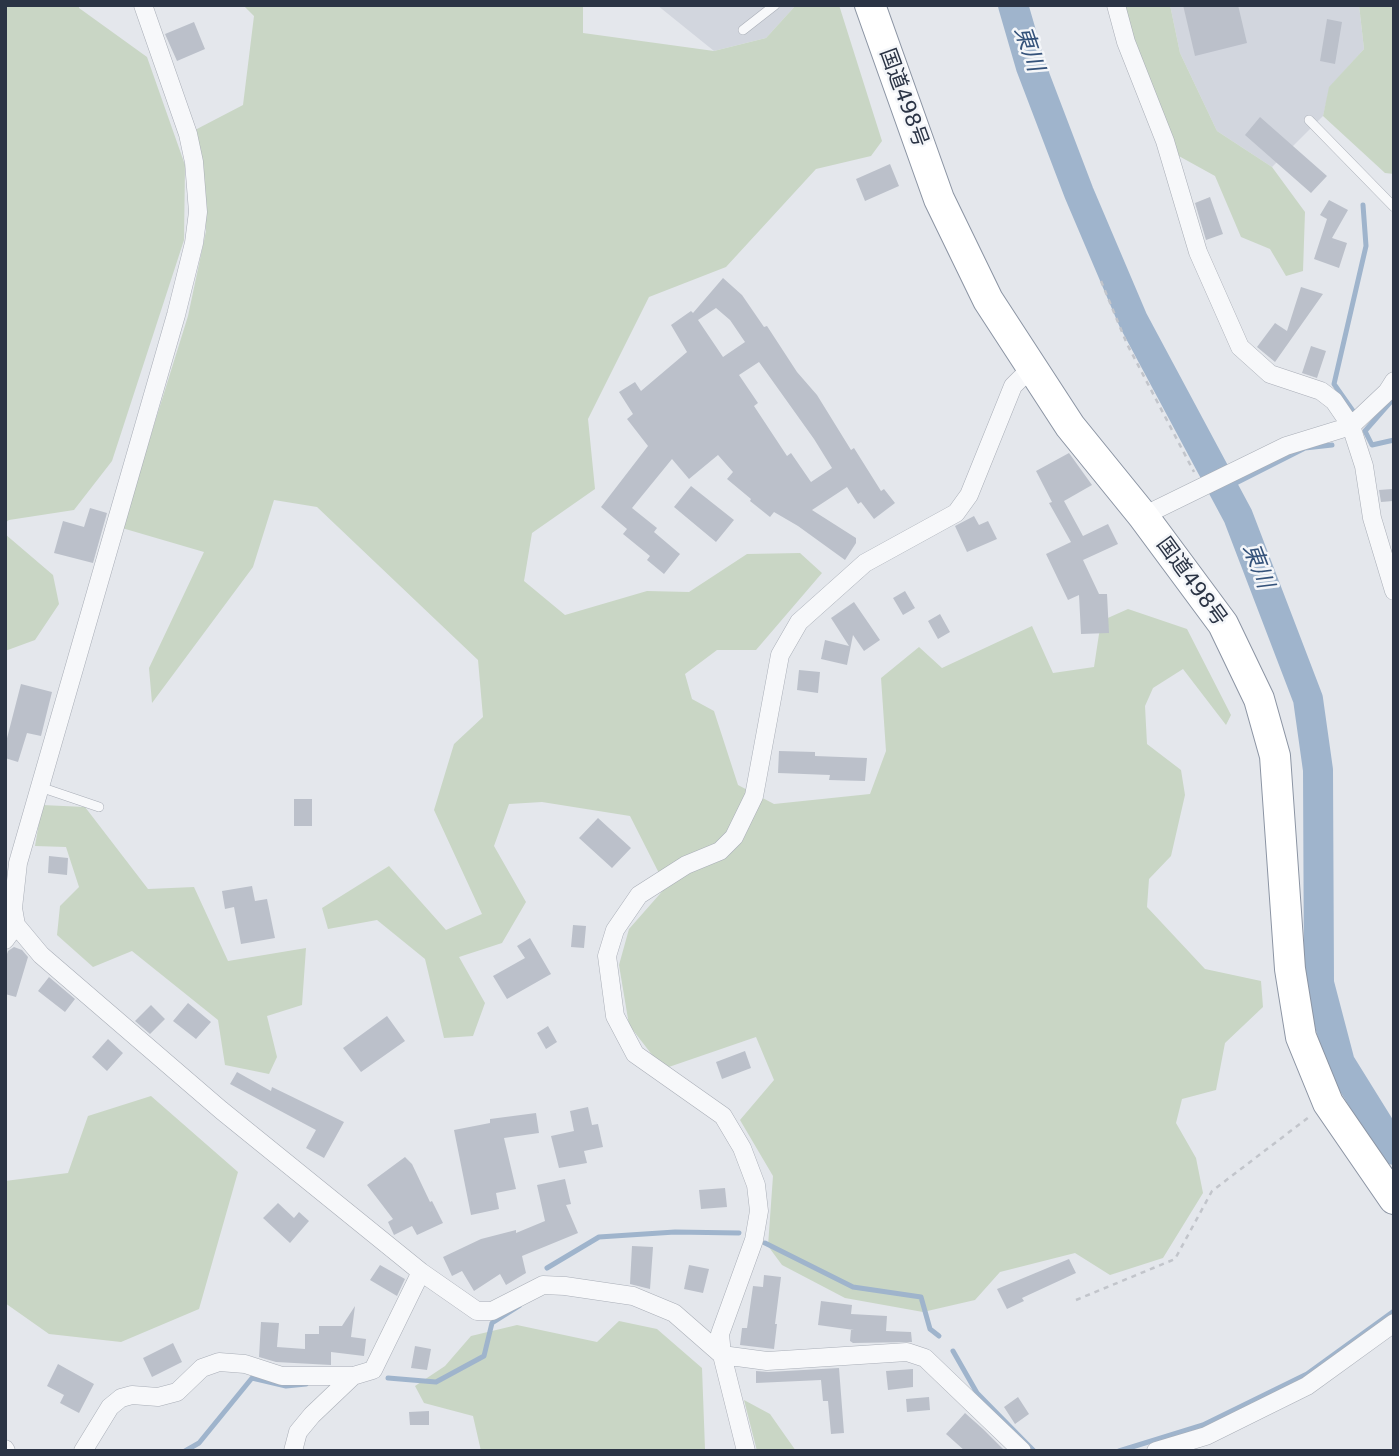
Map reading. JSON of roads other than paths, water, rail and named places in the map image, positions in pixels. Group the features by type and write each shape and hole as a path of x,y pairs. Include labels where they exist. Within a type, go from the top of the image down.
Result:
{"highway":[{"name":"国道498号","path":"870,5 939,199 988,300 1070,426 1143,516 1223,624 1259,699 1275,756 1290,969 1301,1037 1328,1103 1394,1199"}],"street":[{"path":"143,5 188,134 194,162 198,212 194,243 176,315 18,863 13,908 16,925 41,956 221,1110 421,1272 477,1311 492,1311 543,1286 565,1286 633,1296 674,1313 722,1355 767,1361 907,1352 925,1358 1022,1451"},
{"path":"1116,5 1126,42 1165,141 1198,252 1240,347 1270,374 1321,391 1334,401 1351,426 1364,466 1372,518 1394,591"},
{"path":"746,1451 722,1355 720,1334 754,1240 759,1211 756,1185 742,1148 723,1116 635,1054 615,1016 607,956 615,930 639,895 686,865 720,851 734,837 754,796 780,655 799,622 866,563 956,513 969,495 1013,386 1031,368"},
{"path":"1143,516 1286,446 1351,426 1387,392 1394,381"},
{"path":"5,940 16,925"},
{"path":"83,1451 110,1407 121,1398 132,1395 158,1397 177,1392 202,1368 219,1362 245,1364 282,1376 353,1376 373,1370 421,1272"},
{"path":"1156,1451 1206,1436 1307,1386 1394,1323"},
{"path":"293,1451 298,1432 353,1376"}],"lane":[{"path":"743,30 775,5"},
{"path":"1309,120 1394,207"},
{"path":"40,787 99,807"}],"waterway":[{"name":"東川","path":"1013,5 1031,67 1079,193 1133,320 1238,516 1308,699 1318,770 1319,983 1340,1063 1394,1150"},
{"path":"1353,411 1334,384 1366,246 1363,205"},
{"path":"1394,398 1365,431 1372,445 1394,440"},
{"path":"1224,489 1305,448 1332,445"},
{"path":"547,1268 599,1237 675,1232 739,1233"},
{"path":"765,1243 853,1287 921,1297 930,1329 939,1336"},
{"path":"388,1378 436,1382 484,1356 492,1323 519,1306"},
{"path":"1119,1451 1203,1425 1307,1374 1394,1311"},
{"path":"953,1351 977,1393 1034,1451"},
{"path":"185,1451 199,1443 252,1378 286,1386 306,1384"}]}
